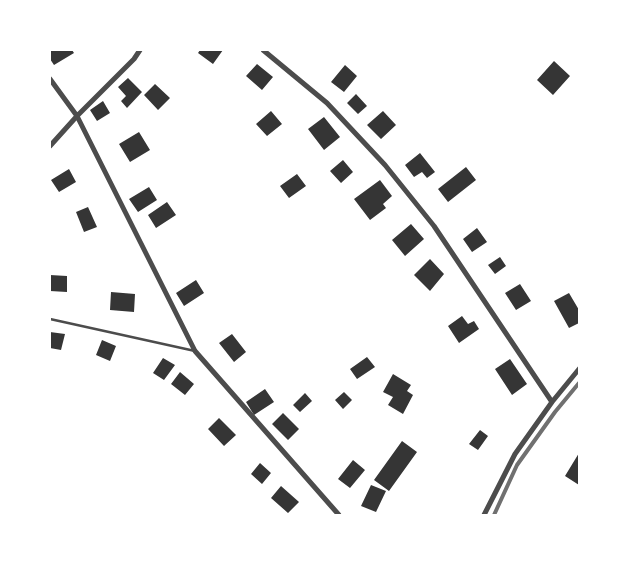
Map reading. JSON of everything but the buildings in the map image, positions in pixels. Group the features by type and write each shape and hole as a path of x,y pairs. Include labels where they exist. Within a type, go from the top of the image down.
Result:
{"street":[{"path":"50,146 134,59 140,50"},
{"path":"263,50 327,103 385,164 434,226 552,402"},
{"path":"50,80 77,116 195,351 339,515"},
{"path":"484,515 515,454 552,402 579,369"}],"lane":[{"path":"50,319 195,351"}],"railway":[{"path":"494,515 517,465 555,412 579,383"}]}
